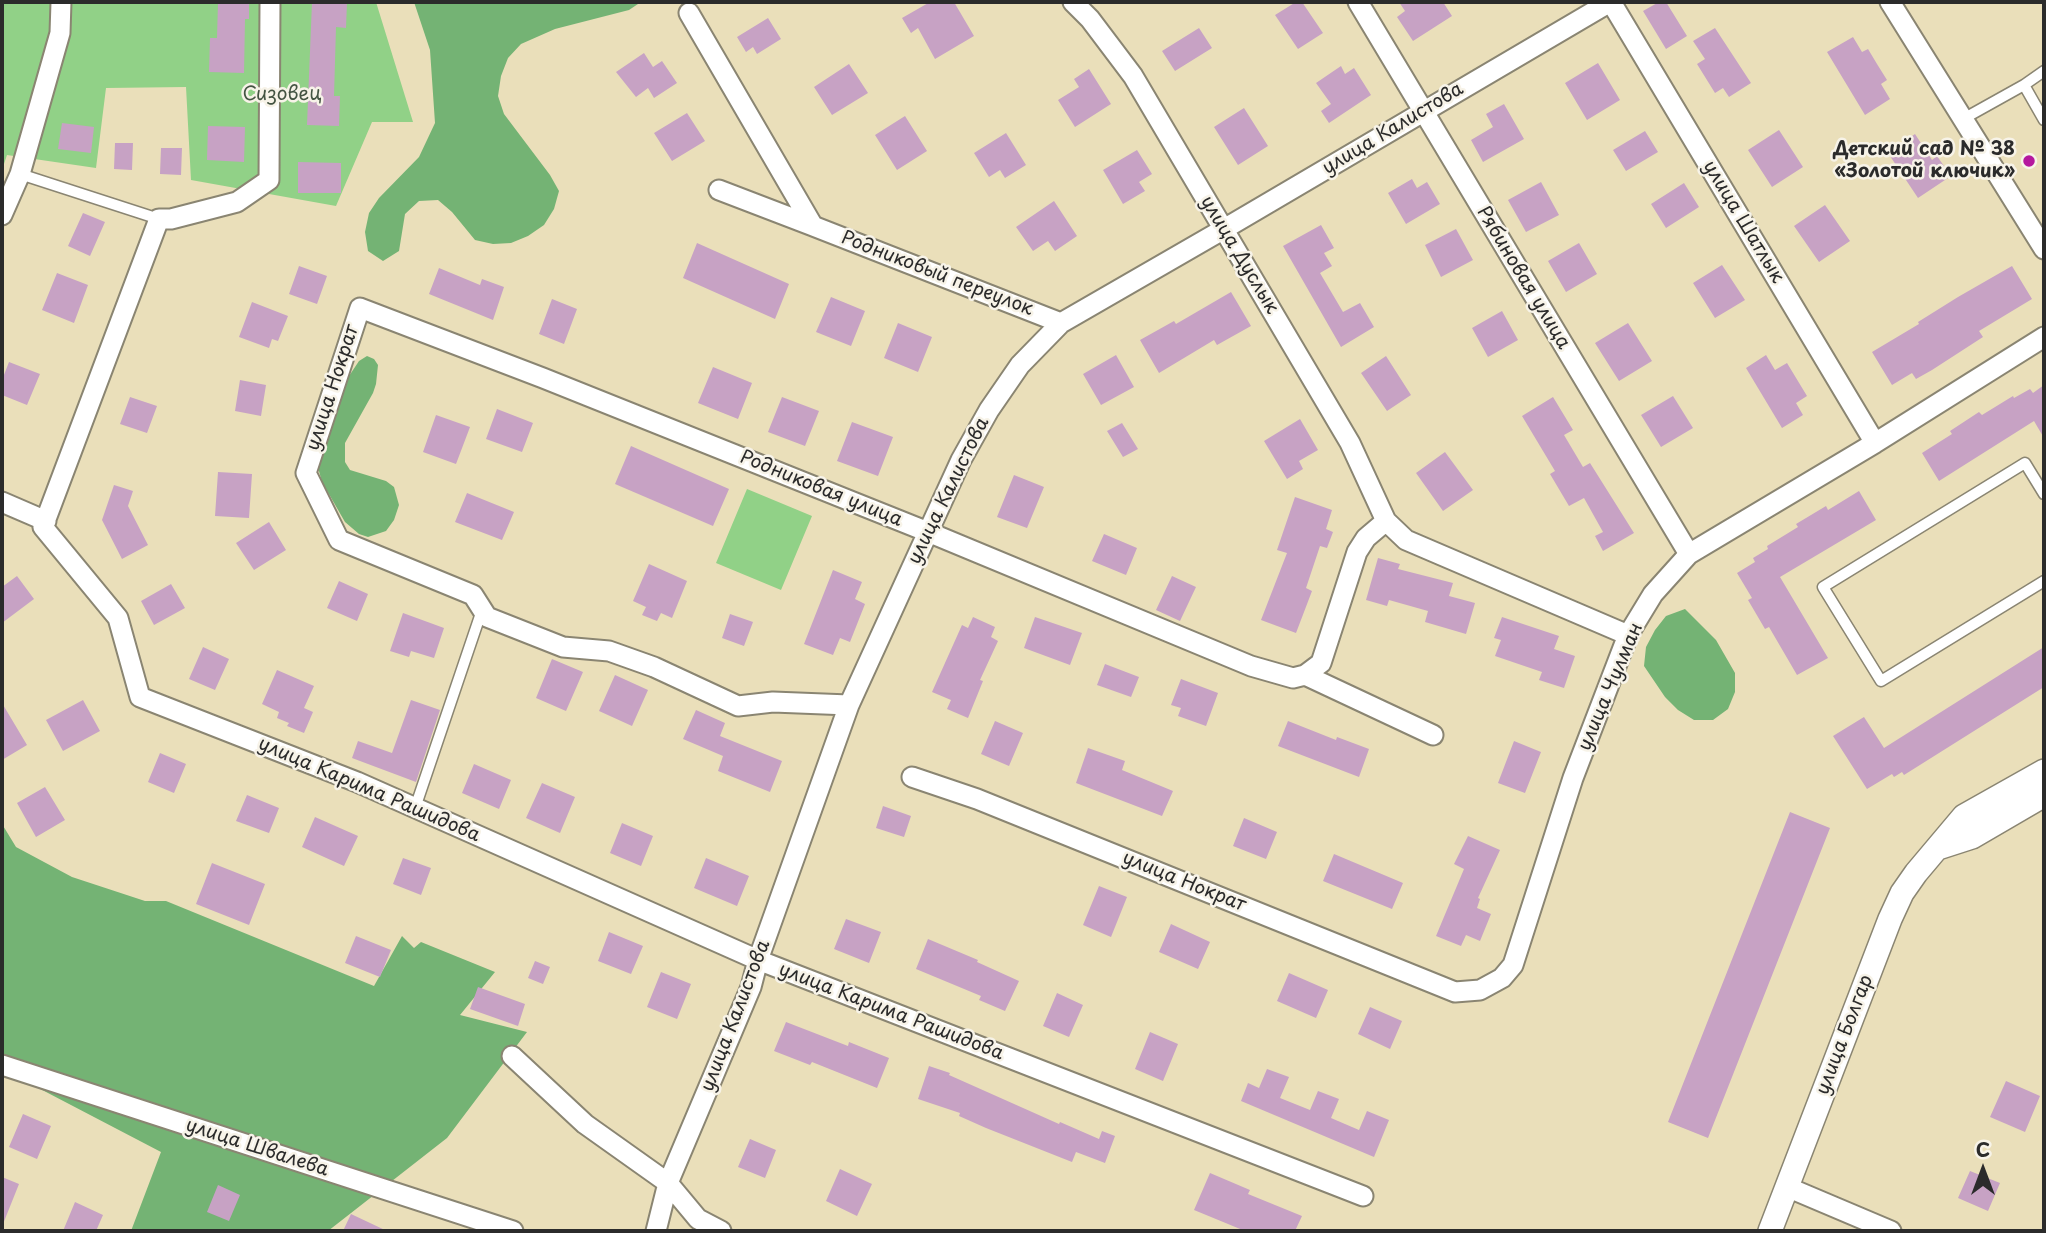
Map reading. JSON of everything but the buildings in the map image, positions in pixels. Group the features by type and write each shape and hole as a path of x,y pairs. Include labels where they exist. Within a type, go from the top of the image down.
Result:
{"street":[{"path":"2,215 20,174 60,33 61,2"},
{"path":"2,502 46,521 159,219 172,219 237,202 269,180 270,2"},
{"name":"улица Дуслык","path":"1073,2 1090,19 1133,76 1350,443 1386,521 1406,540 1628,635"},
{"name":"Рябиновая улица","path":"1358,2 1689,554"},
{"name":"улица Калистова","path":"656,1231 668,1183 751,987 758,960 849,705 961,460 989,410 1020,365 1061,323 1610,2"},
{"name":"улица Шатлык","path":"1610,2 1875,443"},
{"path":"1890,2 2044,249"},
{"path":"689,13 813,226"},
{"name":"Родниковый переулок","path":"719,190 1061,323"},
{"name":"Родниковая улица","path":"360,308 928,532 1251,666 1293,678 1305,676 1433,735"},
{"name":"улица Нократ","path":"360,308 306,473 339,540 473,595 487,617 563,648 609,651 654,667 737,706 773,702 849,705"},
{"name":"улица Чулман","path":"1455,992 1480,990 1492,985 1513,965 1573,778 1628,635 1653,594 1689,554 1875,443 2044,337"},
{"name":"улица Карима Рашидова","path":"46,521 43,527 118,618 141,697 357,782 758,960 1363,1196"},
{"path":"1305,676 1321,663 1357,552 1366,538 1386,521"},
{"name":"улица Болгар","path":"1770,1231 1902,893 1964,816 2044,771"},
{"name":"улица Нократ","path":"912,777 977,799 1455,992"},
{"path":"1938,848 1972,838 2044,795"},
{"path":"512,1056 585,1124 668,1183 698,1219 721,1231"},
{"name":"улица Швалева","path":"2,1065 513,1231"},
{"path":"1787,1187 1891,1231"}],"lane":[{"path":"1963,119 2044,71"},
{"path":"2024,85 2044,120"},
{"path":"20,174 159,219"},
{"path":"2044,494 2025,463 1823,587 1881,681 2044,581"},
{"path":"415,808 482,610"}],"green space":[{"name":"Сизовец","path":"2,2 376,2 413,122 372,122 336,206 191,180 186,87 106,88 96,168 7,155 2,170"},
{"path":"414,2 641,2 629,10 555,29 521,44 508,58 501,76 498,96 504,114 559,191 554,209 544,225 511,243 493,244 475,240 452,212 438,200 419,201 405,214 399,251 383,261 368,251 365,232 369,213 379,198 419,157 435,123 430,50"},
{"path":"367,356 374,359 378,365 376,384 345,443 345,462 350,470 386,481 394,487 399,505 394,520 386,531 368,537 359,534 345,522 322,482 317,464 343,385 359,361"},
{"path":"747,489 812,516 781,590 716,563"},
{"path":"1685,609 1716,640 1735,673 1735,692 1728,709 1713,720 1694,720 1678,710 1665,697 1644,666 1646,647 1655,630 1666,616"},
{"path":"2,824 16,847 72,877 145,901 166,901 374,986 402,936 414,948 421,942 495,972 460,1015 527,1032 447,1138 328,1231 131,1231 161,1152 2,1069"}],"place":[{"name":"Детский сад № 38 «Золотой ключик»","path":"2029,161"}]}
